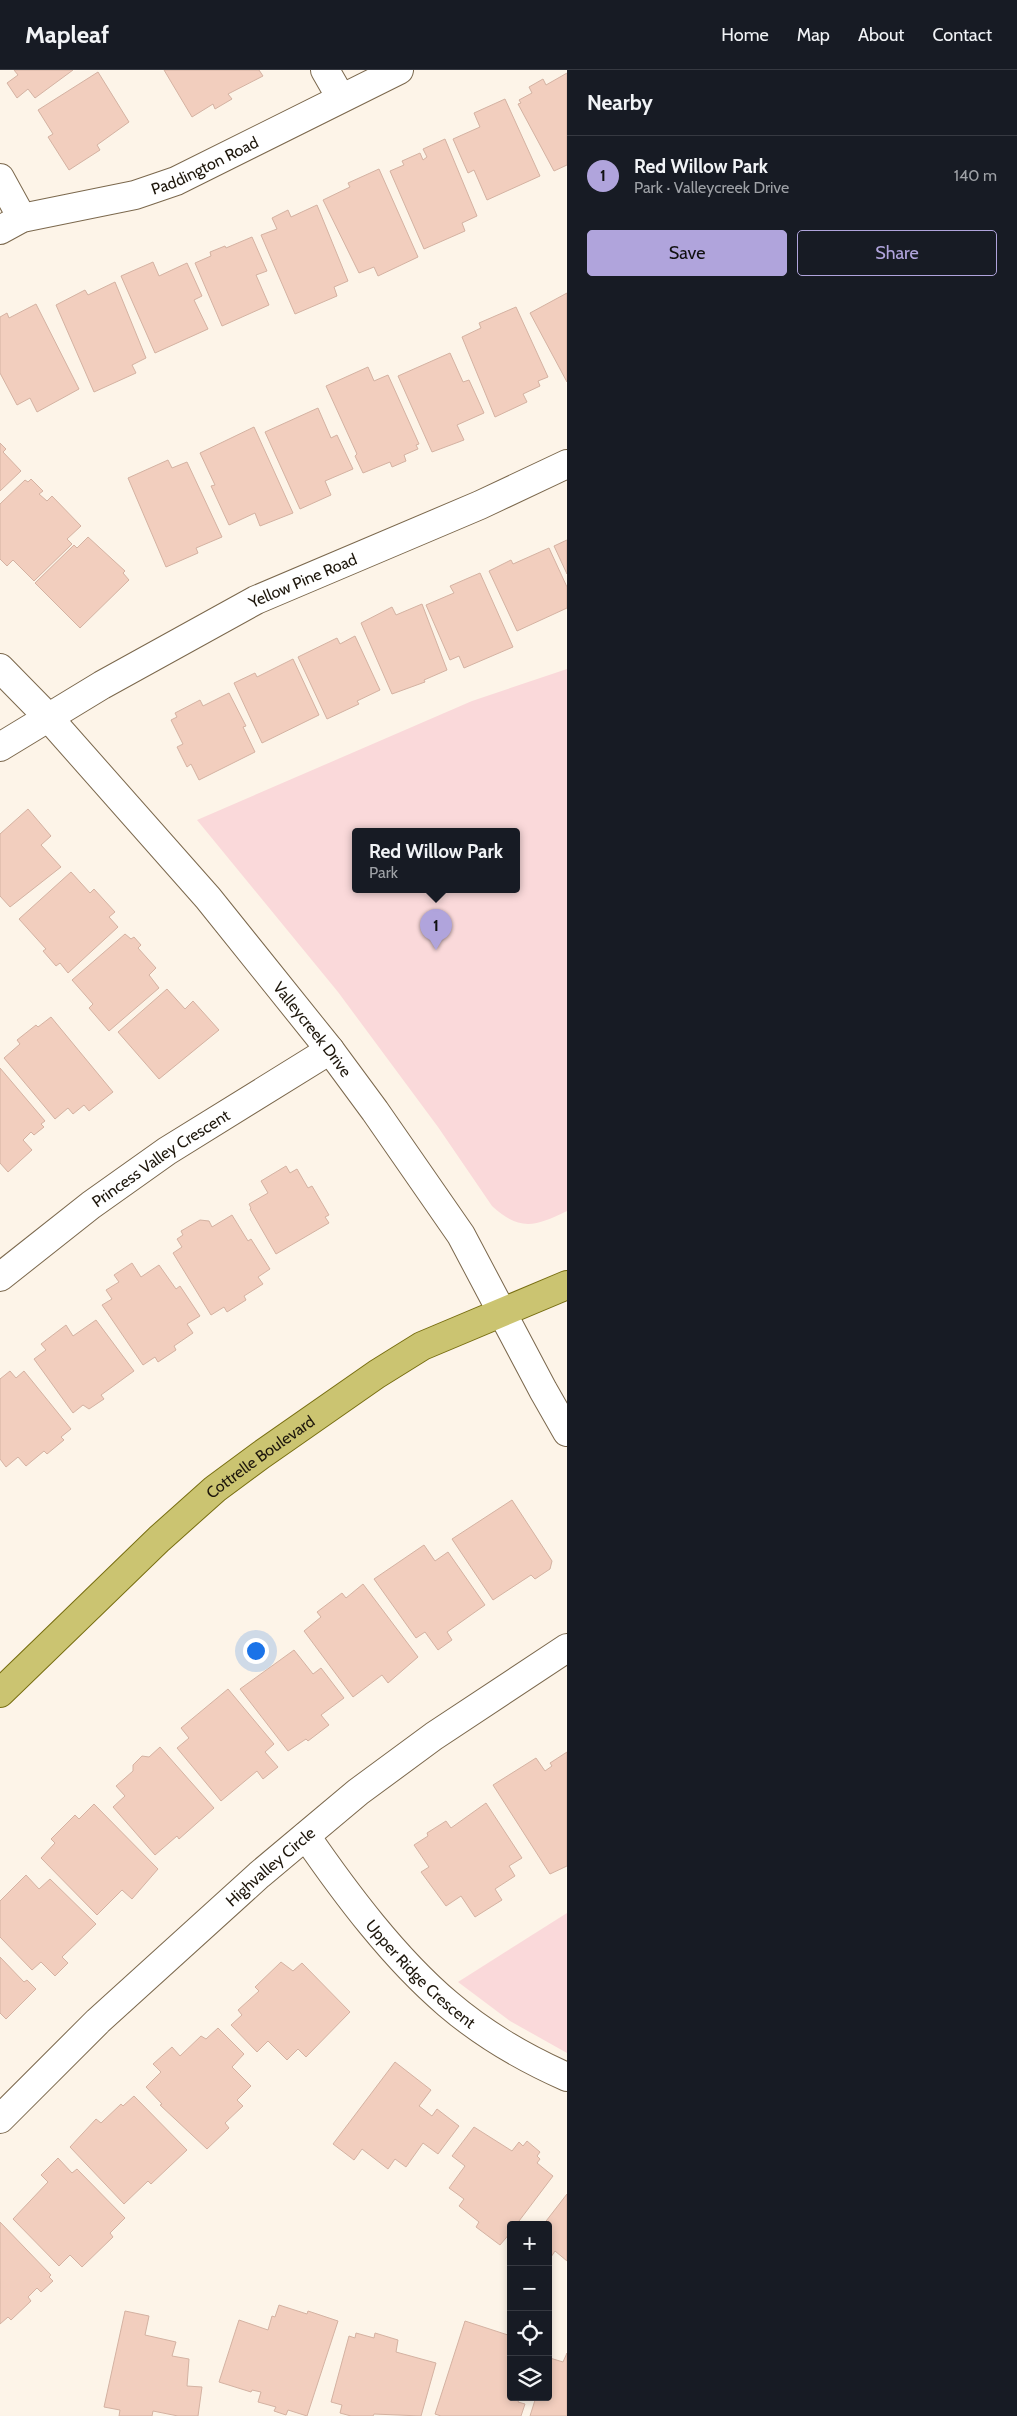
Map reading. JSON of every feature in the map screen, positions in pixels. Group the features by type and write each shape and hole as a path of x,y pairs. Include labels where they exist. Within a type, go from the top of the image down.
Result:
{"main road":[{"name":"Cottrelle Boulevard","path":"0,1693 160,1539 215,1489 377,1374 422,1346 567,1285"}],"street":[{"path":"325,70 341,98"},
{"name":"Paddington Road","path":"11,224 135,195 176,181 399,70"},
{"path":"0,178 11,224"},
{"name":"Yellow Pine Road","path":"48,717 180,640 256,600 480,505 567,464"},
{"name":"Valleycreek Drive","path":"0,668 48,717 208,898 330,1050 461,1235 567,1432"},
{"path":"0,747 48,717"},
{"name":"Princess Valley Crescent","path":"0,1277 92,1205 167,1151 330,1050"},
{"name":"Highvalley Circle","path":"0,2119 98,2021 358,1792 434,1736 567,1648"},
{"name":"Upper Ridge Crescent","path":"306,1836 337,1880 397,1952 448,2004 520,2054 567,2077"}],"shaded area":[{"path":"567,669 567,1211 537,1223 528,1224 511,1220 492,1206 438,1127 338,992 197,820 472,701"},
{"path":"567,1913 567,2053 510,2021 458,1982"}],"building":[{"path":"14,70 73,70 35,98 28,89 17,98 7,83 18,75"},
{"path":"164,70 259,70 263,76 228,94 232,99 215,109 213,104 192,117"},
{"path":"98,72 129,122 97,145 100,150 69,170 48,137 53,134 38,110"},
{"path":"567,73 567,165 554,171 518,104 521,103 519,100 532,93 529,87 543,79 546,85"},
{"path":"505,99 540,176 487,200 474,170 468,173 453,139 480,127 474,113"},
{"path":"445,139 477,216 462,223 465,231 424,249 390,171 404,165 402,161 420,153 423,160 427,157 423,149"},
{"path":"379,169 418,257 378,276 374,267 359,273 323,200 350,187 348,183"},
{"path":"317,205 348,281 334,287 337,296 295,314 261,235 277,229 272,218 288,210 291,217"},
{"path":"252,237 267,271 256,275 269,305 222,326 195,263 211,256 210,252 225,246 226,248"},
{"path":"153,262 159,276 187,263 202,296 194,300 208,329 155,353 121,276"},
{"path":"115,282 146,358 132,365 136,373 94,392 56,305 85,290 88,295"},
{"path":"567,293 567,382 530,313"},
{"path":"36,304 79,389 37,412 30,398 17,405 0,373 0,317 7,313 9,318"},
{"path":"516,307 548,377 538,381 540,386 523,394 527,402 495,417 462,337 481,328 479,323"},
{"path":"450,353 463,382 469,380 484,413 457,425 464,440 432,452 398,376"},
{"path":"368,367 374,381 388,375 419,444 416,445 418,449 404,455 406,461 392,467 390,462 363,473 355,456 357,454 326,386"},
{"path":"318,408 331,438 337,435 353,469 325,481 331,495 300,509 265,432"},
{"path":"254,427 293,513 260,526 255,513 229,525 211,486 215,485 200,453"},
{"path":"0,443 6,449 3,452 21,471 0,491"},
{"path":"168,460 172,468 187,462 222,537 196,548 198,553 166,567 128,478"},
{"path":"31,479 43,491 39,494 47,501 52,496 81,526 67,539 72,544 34,581 13,560 7,566 0,559 0,504 25,480 28,482"},
{"path":"88,537 125,571 123,573 129,580 80,628 35,583 74,545 77,548"},
{"path":"567,540 567,574 554,546"},
{"path":"549,548 567,587 567,608 517,631 489,571 511,560 513,564"},
{"path":"480,573 513,647 464,668 459,656 450,660 426,605 454,593 450,586"},
{"path":"422,604 447,670 424,680 425,682 392,694 361,623 392,607 396,615"},
{"path":"355,636 380,690 357,701 359,704 327,719 298,657 337,638 340,644"},
{"path":"293,659 319,715 262,743 234,683 255,673 257,677"},
{"path":"229,693 246,726 243,727 255,752 199,780 191,764 187,767 177,747 183,744 171,720 177,717 175,713 200,700 203,706"},
{"path":"28,809 51,836 41,845 61,867 10,907 0,896 0,834"},
{"path":"71,872 90,893 94,889 115,912 109,917 118,927 68,973 60,963 56,966 43,951 46,949 19,919"},
{"path":"125,934 131,939 134,937 141,945 138,948 156,968 149,975 159,988 109,1031 89,1008 93,1004 72,980"},
{"path":"167,989 185,1009 193,1001 219,1030 159,1079 118,1032"},
{"path":"51,1017 113,1092 89,1111 84,1105 73,1114 68,1108 55,1119 4,1058 20,1044 17,1040 36,1025 38,1027"},
{"path":"0,1068 45,1121 41,1124 44,1127 34,1135 31,1132 23,1140 32,1150 8,1172 0,1163"},
{"path":"286,1166 290,1173 297,1169 308,1188 312,1186 329,1215 325,1217 329,1223 276,1254 249,1204 268,1193 261,1181"},
{"path":"232,1215 248,1241 251,1239 270,1269 258,1277 263,1284 244,1296 246,1300 227,1312 224,1307 211,1315 173,1253 182,1247 177,1239 183,1235 181,1231 200,1220 209,1221 212,1227"},
{"path":"132,1263 141,1277 159,1265 176,1289 180,1286 200,1316 187,1324 193,1333 174,1346 176,1350 158,1362 155,1357 143,1365 102,1305 112,1299 106,1290 119,1282 114,1275"},
{"path":"96,1320 134,1371 101,1395 104,1399 89,1409 83,1405 73,1413 34,1359 46,1350 41,1344 66,1325 73,1336"},
{"path":"10,1371 16,1378 24,1371 71,1429 61,1437 64,1440 47,1454 44,1451 26,1466 18,1457 6,1467 0,1459 0,1379"},
{"path":"512,1500 552,1561 550,1569 535,1579 531,1575 493,1600 452,1539"},
{"path":"424,1545 435,1561 448,1552 485,1605 447,1632 452,1640 438,1650 425,1632 416,1638 374,1579"},
{"path":"363,1584 418,1657 388,1683 382,1675 353,1697 304,1631 321,1617 317,1612 342,1593 346,1598"},
{"path":"294,1650 313,1674 321,1668 344,1698 321,1715 329,1725 308,1741 306,1739 288,1751 240,1689"},
{"path":"228,1689 274,1744 265,1752 278,1767 263,1779 257,1771 221,1801 177,1748 189,1738 181,1728"},
{"path":"160,1747 214,1808 179,1839 177,1836 155,1855 113,1807 125,1796 116,1786 133,1771 133,1765 142,1756 149,1757"},
{"path":"567,1752 567,1866 550,1874 493,1785 536,1758 545,1771 552,1766 550,1763"},
{"path":"486,1803 522,1858 509,1866 515,1876 495,1889 502,1900 475,1917 461,1896 446,1906 421,1872 429,1867 414,1845 428,1836 427,1833 446,1821 451,1828"},
{"path":"94,1804 158,1869 132,1899 122,1890 97,1915 41,1858 55,1843 51,1839 75,1815 79,1819"},
{"path":"26,1875 39,1889 50,1879 96,1924 62,1957 68,1963 55,1976 41,1962 32,1970 0,1937 0,1901"},
{"path":"0,1957 24,1982 27,1980 36,1989 6,2019 0,2013"},
{"path":"281,1962 293,1971 302,1963 350,2012 306,2057 298,2049 287,2060 268,2041 257,2052 231,2025 242,2015 238,2010 259,1991 255,1987"},
{"path":"218,2028 244,2054 232,2067 251,2086 237,2100 243,2106 225,2123 229,2128 207,2149 160,2105 162,2104 146,2087 161,2072 153,2064 172,2047 180,2056 201,2036 206,2039"},
{"path":"395,2062 431,2090 419,2106 432,2116 437,2109 459,2126 438,2154 423,2143 406,2167 395,2159 388,2169 362,2149 354,2160 333,2144"},
{"path":"134,2096 187,2150 151,2184 148,2181 124,2204 70,2147 96,2119 101,2123 121,2104 123,2106"},
{"path":"474,2127 512,2151 519,2142 523,2146 527,2141 540,2152 537,2156 540,2159 537,2163 553,2176 519,2221 507,2221 507,2237 500,2245 476,2227 479,2222 459,2206 464,2199 449,2188 465,2166 452,2156"},
{"path":"58,2158 72,2173 77,2169 125,2218 110,2233 113,2237 82,2267 70,2255 59,2266 13,2219 48,2182 41,2175"},
{"path":"567,2194 567,2261 555,2251 552,2256 552,2221 546,2221"},
{"path":"0,2222 51,2275 49,2277 53,2281 41,2292 37,2288 28,2297 31,2301 11,2320 8,2317 0,2324"},
{"path":"279,2305 307,2314 308,2311 338,2321 307,2416 288,2410 286,2415 274,2411 276,2407 258,2402 261,2392 252,2390 251,2392 219,2382 239,2320 268,2330 272,2316 275,2317"},
{"path":"125,2311 149,2316 145,2335 176,2342 172,2356 189,2359 187,2386 202,2387 198,2416 178,2416 153,2411 152,2416 119,2416 120,2410 104,2407"},
{"path":"465,2321 507,2335 507,2401 518,2401 525,2404 521,2416 441,2416 435,2414"},
{"path":"356,2333 374,2338 375,2333 398,2340 396,2352 436,2363 421,2416 374,2414 373,2416 351,2416 340,2413 342,2405 331,2402 349,2336 355,2338"},
{"path":"567,2353 567,2416 530,2416 535,2401 552,2401 552,2359 563,2362"}],"place":[{"name":"Red Willow Park","path":"436,950"}]}
